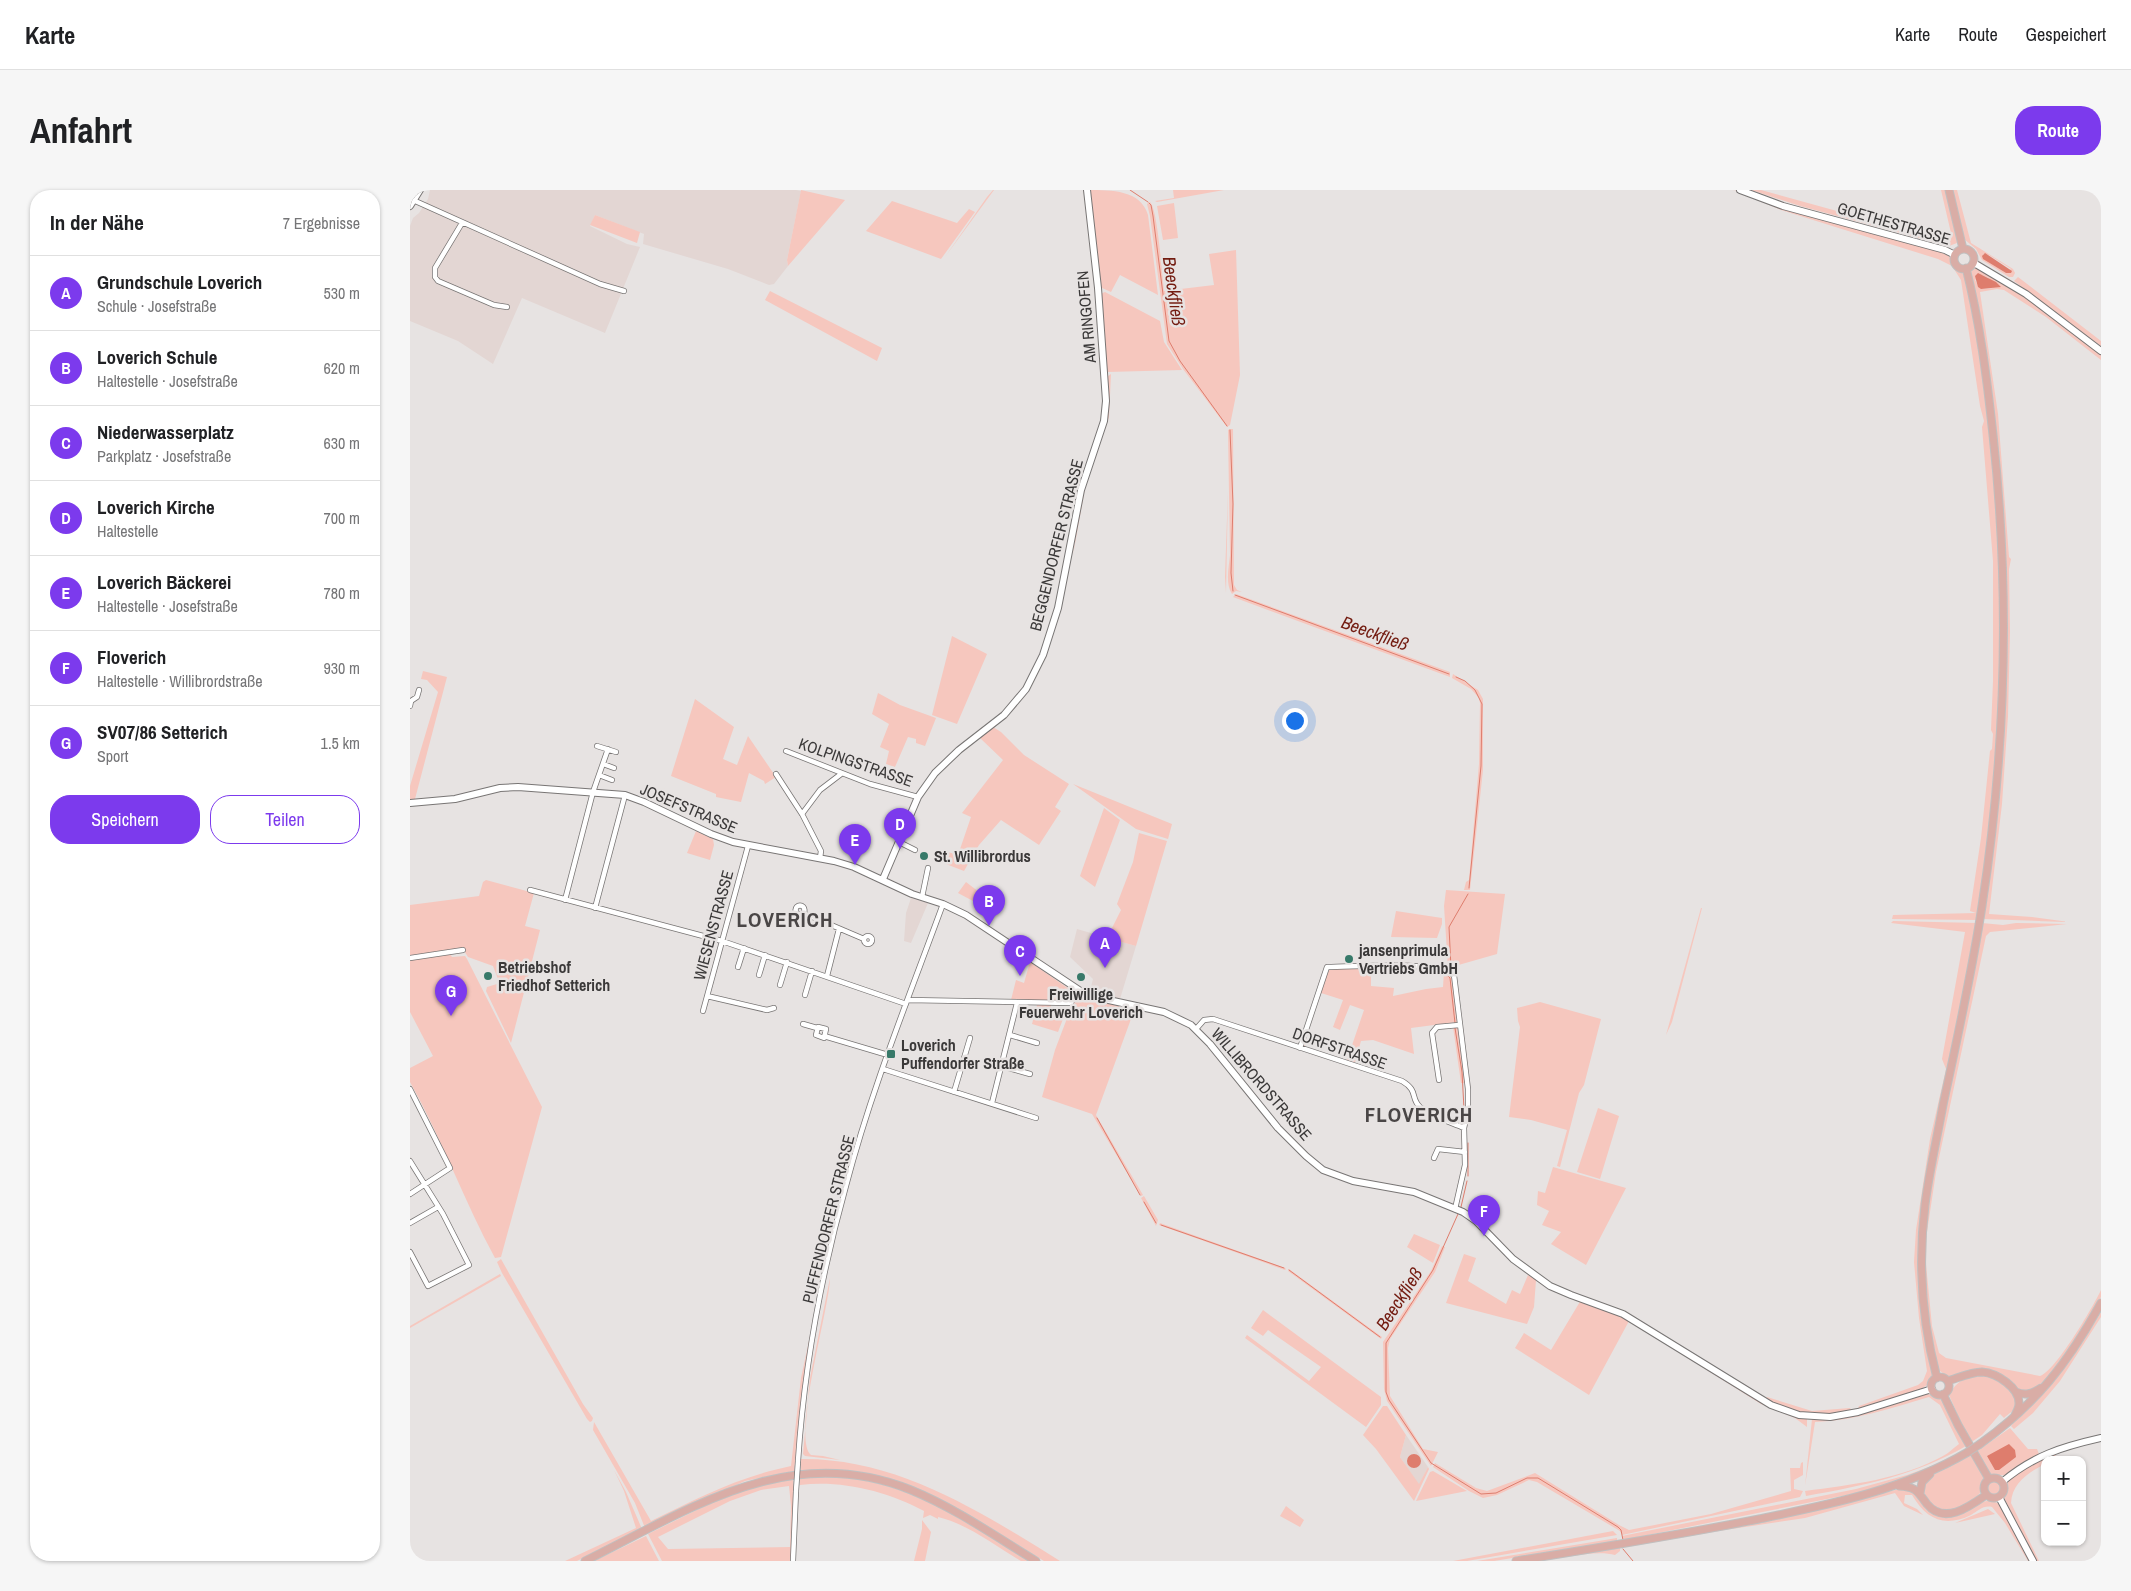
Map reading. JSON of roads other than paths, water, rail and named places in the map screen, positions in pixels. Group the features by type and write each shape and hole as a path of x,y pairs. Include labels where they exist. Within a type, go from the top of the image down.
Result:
{"main road":[{"path":"1949,190 1963,249"},
{"path":"1963,249 1973,253 1974,263 1966,268 1956,264 1955,255 1963,249"},
{"path":"1937,1378 1928,1341 1922,1289 1924,1208 1971,970 1984,891 1996,791 2004,650 2001,527 1996,465 1983,355 1966,268"},
{"path":"1516,1561 1697,1532 1802,1510 1896,1486 1934,1470 1968,1452 2003,1427 2049,1383 2082,1336 2101,1303"},
{"path":"1944,1394 1936,1394 1932,1389 1932,1382 1937,1378 1948,1381 1976,1372 1998,1376 2016,1392 2022,1394 2032,1393 2049,1383"},
{"path":"1944,1394 1948,1389 1948,1381"},
{"path":"2012,1419 2019,1403 2016,1392"},
{"path":"1944,1394 1958,1425 1990,1479"},
{"path":"1920,1493 1922,1482 1934,1470"},
{"path":"586,1561 729,1491 769,1478 815,1472 856,1475 882,1480 909,1489 946,1507 1036,1561"},
{"path":"1996,1478 2002,1482 2004,1490 1999,1497 1994,1499 1986,1495 1984,1484 1990,1479 1996,1478"},
{"path":"1896,1486 1912,1488 1920,1493 1934,1510 1948,1514 1960,1511 1986,1495"}],"street":[{"path":"420,190 412,203 600,284 624,291"},
{"name":"AM RINGOFEN","path":"1087,190 1106,386 1104,422 1098,441"},
{"name":"GOETHESTRASSE","path":"1740,190 1783,206 1945,250 1955,255"},
{"path":"462,223 436,268 435,277 438,281 494,305 507,307"},
{"path":"1974,263 2015,286 2101,351"},
{"name":"BEGGENDORFER STRASSE","path":"883,879 918,797 935,773 1011,708 1026,689 1033,676 1043,655 1060,600 1081,490 1098,441"},
{"path":"410,706 411,701 417,697 419,690"},
{"path":"597,746 616,752"},
{"path":"565,900 593,792 608,749"},
{"name":"KOLPINGSTRASSE","path":"786,751 841,774 918,797"},
{"path":"603,764 614,768"},
{"path":"776,774 802,814 820,851 820,858"},
{"path":"802,814 820,790 841,774"},
{"path":"599,775 612,780"},
{"name":"JOSEFSTRASSE","path":"410,803 454,799 507,787 570,790 625,796 644,802 711,834 748,846 820,858 854,867 883,879 922,897 943,904 978,922 1076,989 1093,996 1120,1002"},
{"path":"595,908 625,796"},
{"path":"899,842 915,850"},
{"name":"WIESENSTRASSE","path":"702,1011 748,846"},
{"path":"922,897 928,868"},
{"path":"530,890 722,941 907,1002 1071,1003 1076,989"},
{"name":"PUFFENDORFER STRASSE","path":"793,1561 796,1491 805,1377 831,1249 854,1157 888,1055 943,904"},
{"path":"802,913 864,939"},
{"path":"827,976 838,929"},
{"path":"738,967 744,948"},
{"path":"410,958 463,950"},
{"path":"759,975 765,955"},
{"path":"780,985 787,962"},
{"path":"1300,1048 1327,966 1425,966 1447,970 1456,977 1459,1025 1468,1089 1468,1110 1464,1128 1463,1177 1455,1209"},
{"path":"805,995 812,971"},
{"path":"707,996 767,1010 774,1008"},
{"name":"WILLIBRORDSTRASSE","path":"1120,1002 1164,1012 1186,1021 1196,1029 1278,1128 1306,1156 1324,1170 1353,1181 1414,1192 1455,1209 1476,1221 1513,1259 1540,1279 1564,1292 1623,1314 1767,1403 1799,1415 1830,1417 1848,1414 1932,1389"},
{"path":"992,1103 1018,1003"},
{"name":"DORFSTRASSE","path":"1196,1029 1204,1020 1213,1019 1402,1081 1414,1091 1416,1101 1421,1108 1464,1128"},
{"path":"803,1024 817,1028 816,1035 824,1038 824,1036 888,1055"},
{"path":"1439,1080 1432,1033 1437,1027 1459,1025"},
{"path":"1010,1035 1037,1043"},
{"path":"954,1092 970,1038"},
{"path":"1001,1066 1030,1074"},
{"path":"884,1069 1036,1118"},
{"path":"410,1089 450,1168 410,1194"},
{"path":"1434,1158 1438,1149 1465,1152"},
{"path":"410,1160 469,1265 428,1286 410,1252"},
{"path":"410,1223 438,1208"},
{"path":"2002,1482 2022,1466 2041,1455 2101,1438"},
{"path":"1999,1497 2033,1561"}],"waterway":[{"name":"Beeckfließ","path":"1130,190 1148,202"},
{"name":"Beeckfließ","path":"1149,203 1153,216 1169,341 1180,361 1227,426"},
{"name":"Beeckfließ","path":"1230,430 1233,504 1231,573 1233,591"},
{"name":"Beeckfließ","path":"1235,595 1449,674"},
{"name":"Beeckfließ","path":"1456,677 1465,681 1475,690 1482,704 1481,766 1469,888"},
{"name":"Beeckfließ","path":"1451,968 1449,927 1468,894"},
{"name":"Beeckfließ","path":"1447,975 1450,978 1455,1023"},
{"name":"Beeckfließ","path":"1455,1028 1462,1072 1464,1109"},
{"path":"1097,1118 1140,1195"},
{"name":"Beeckfließ","path":"1468,1143 1468,1176"},
{"name":"Beeckfließ","path":"1461,1207 1467,1181"},
{"path":"1144,1202 1156,1223"},
{"name":"Beeckfließ","path":"1458,1214 1433,1270 1386,1343 1386,1392 1389,1400 1431,1463 1481,1494 1496,1493 1527,1478 1538,1478 1618,1527 1621,1530 1623,1540"},
{"path":"1161,1225 1284,1268"},
{"path":"1289,1270 1380,1337"},
{"name":"Beeckfließ","path":"1623,1549 1633,1561"}],"place":[{"name":"Loverich Kirche","path":"900,849"},
{"name":"St. Willibrordus","path":"924,856"},
{"name":"Loverich Bäckerei","path":"855,865"},
{"name":"Loverich Schule","path":"989,926"},
{"name":"jansenprimula Vertriebs GmbH","path":"1349,959"},
{"name":"Grundschule Loverich","path":"1105,968"},
{"name":"Betriebshof Friedhof Setterich","path":"488,976"},
{"name":"Niederwasserplatz","path":"1020,976"},
{"name":"Freiwillige Feuerwehr Loverich","path":"1081,977"},
{"name":"SV07/86 Setterich","path":"451,1016"},
{"name":"Loverich Puffendorfer Straße","path":"891,1054"},
{"name":"Floverich","path":"1484,1236"}],"district":[{"name":"LOVERICH","path":"785,919"},
{"name":"FLOVERICH","path":"1419,1114"}]}
